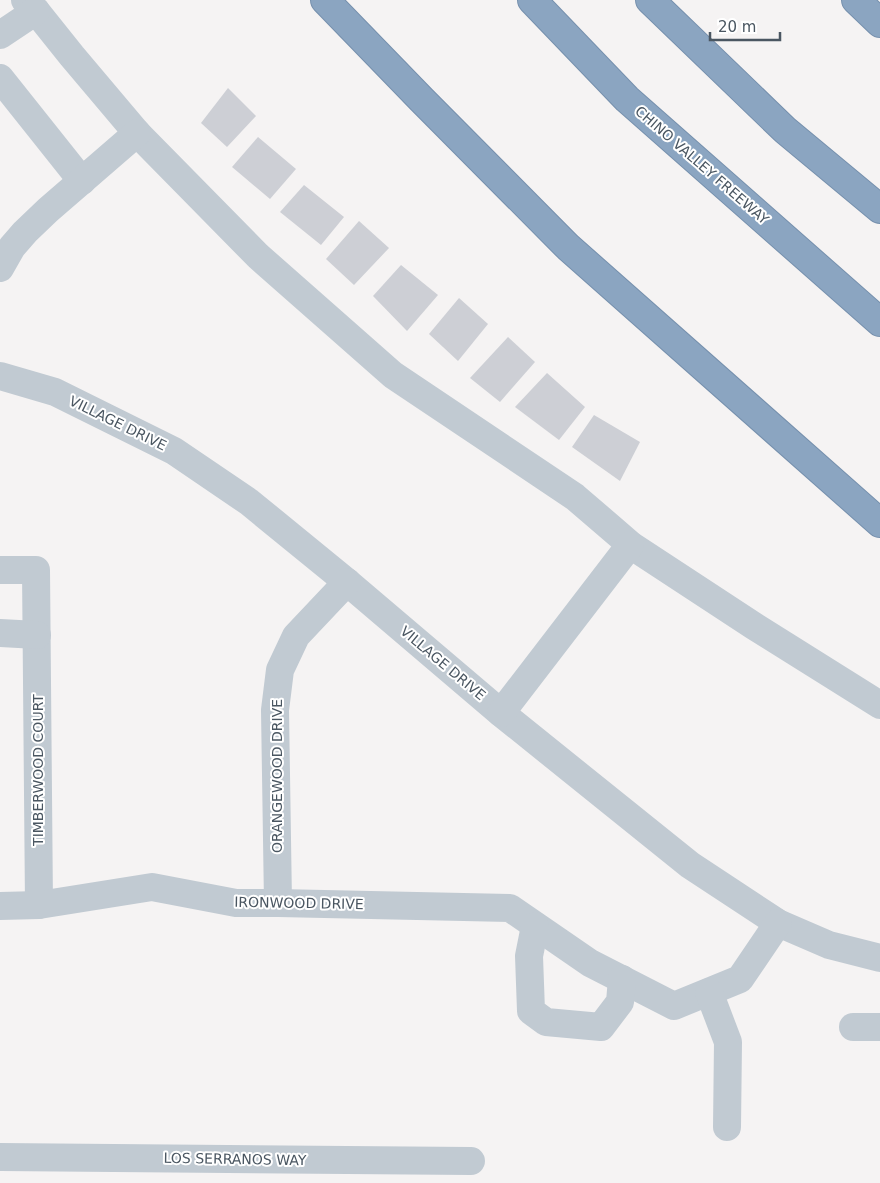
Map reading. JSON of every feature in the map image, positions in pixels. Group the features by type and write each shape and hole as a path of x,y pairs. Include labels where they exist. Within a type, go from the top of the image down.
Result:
{"highway":[{"path":"326,0 422,100 568,246 880,523"},
{"name":"CHINO VALLEY FREEWAY","path":"532,0 627,99 880,322"},
{"path":"650,0 785,130 880,209"},
{"path":"856,0 880,23"}],"street":[{"path":"0,35 30,5 137,134 258,256 393,374 575,497 630,545 880,705"},
{"path":"0,78 82,181"},
{"path":"0,268 12,247 25,232 137,134"},
{"name":"VILLAGE DRIVE","path":"0,376 55,392 174,451 249,502 502,713 690,865 778,923 829,945 880,958"},
{"path":"502,713 630,545"},
{"name":"TIMBERWOOD COURT","path":"0,570 36,570 39,905"},
{"name":"ORANGEWOOD DRIVE","path":"278,902 275,710 280,670 296,636 347,582"},
{"path":"0,633 36,634"},
{"name":"IRONWOOD DRIVE","path":"0,906 39,905 152,887 236,903 278,902 510,908 590,964 674,1006 740,979 778,923"},
{"path":"535,926 529,956 531,1010 546,1022 601,1027 620,1002 622,979"},
{"path":"709,992 728,1042 727,1127"},
{"path":"853,1027 880,1027"},
{"name":"LOS SERRANOS WAY","path":"0,1157 471,1161"}],"building":[{"path":"228,88 256,116 227,147 201,123"},
{"path":"258,137 296,169 270,199 232,167"},
{"path":"304,185 344,217 321,245 280,212"},
{"path":"359,221 389,248 354,285 326,259"},
{"path":"401,265 438,295 407,331 373,296"},
{"path":"459,298 488,324 458,361 429,334"},
{"path":"508,337 535,362 500,402 470,378"},
{"path":"547,373 585,407 559,440 515,407"},
{"path":"594,415 640,442 620,481 572,447"}]}
